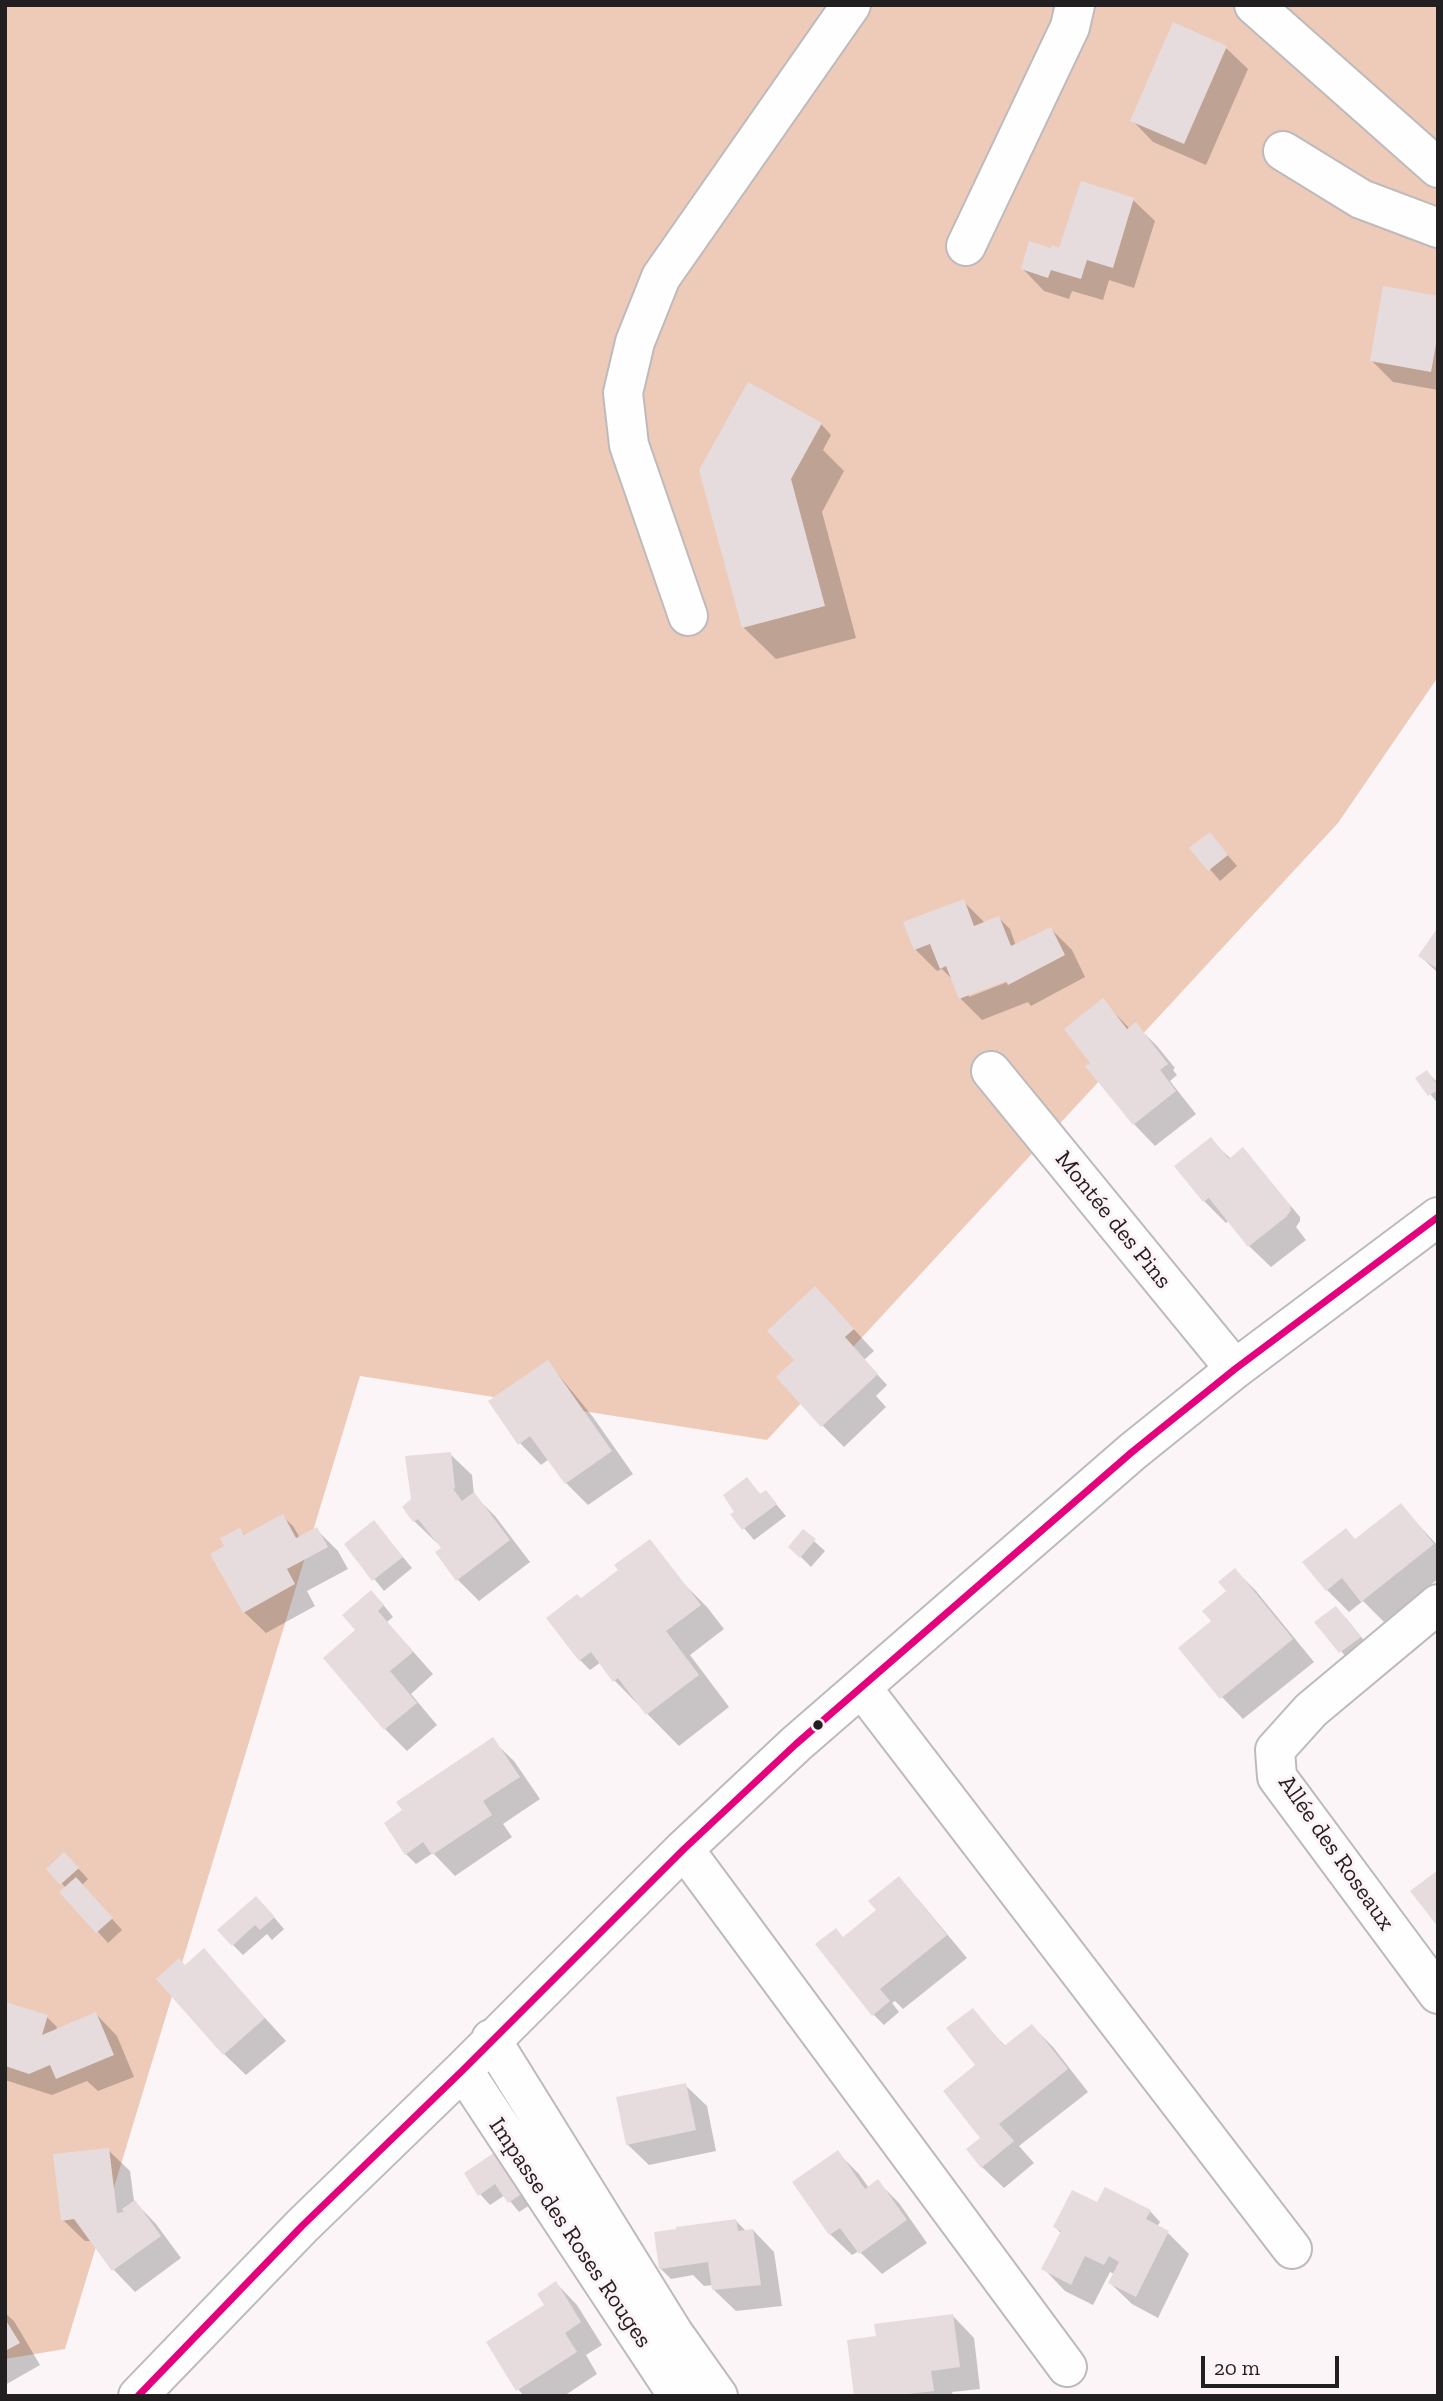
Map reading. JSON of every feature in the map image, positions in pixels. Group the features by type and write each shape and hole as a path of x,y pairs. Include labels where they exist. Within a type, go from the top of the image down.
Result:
{"street":[{"path":"688,616 629,445 623,393 635,342 661,277 851,5"},
{"path":"966,246 1070,27 1075,5"},
{"path":"1254,5 1438,168"},
{"path":"1283,151 1362,199 1438,228"},
{"name":"Montée des Pins","path":"991,1071 1235,1369"},
{"path":"138,2396 302,2226 684,1849 796,1744 1132,1452 1235,1369 1438,1217"},
{"name":"Allée des Roseaux","path":"1438,1604 1311,1710 1275,1750 1277,1777 1438,1993"},
{"path":"862,1688 1292,2249"},
{"path":"684,1849 1067,2367"},
{"path":"491,2039 674,2334 718,2396"},
{"name":"Impasse des Roses Rouges","path":"463,2070 678,2396"}],"shaded area":[{"path":"5,5 1438,5 1438,677 1338,823 767,1440 360,1376 65,2349 5,2359"}],"building":[{"path":"1173,22 1227,46 1184,144 1130,121"},
{"path":"1081,181 1134,198 1113,268 1087,260 1081,279 1051,270 1048,278 1021,269 1029,241 1059,248"},
{"path":"1383,286 1438,296 1438,333 1431,372 1370,361"},
{"path":"748,382 822,423 791,479 825,606 742,628 699,470"},
{"path":"1210,832 1228,855 1208,871 1189,848"},
{"path":"964,899 974,926 999,916 1011,946 1051,927 1065,955 1008,985 1006,981 959,999 946,966 940,969 930,944 914,950 903,922"},
{"path":"1436,930 1438,931 1438,969 1418,956"},
{"path":"1103,998 1127,1029 1136,1022 1168,1064 1160,1070 1176,1091 1133,1125 1085,1066 1090,1063 1064,1029"},
{"path":"1427,1070 1438,1086 1438,1090 1428,1096 1415,1078"},
{"path":"1211,1137 1229,1159 1243,1147 1290,1205 1291,1210 1286,1217 1248,1247 1209,1198 1203,1202 1174,1166"},
{"path":"815,1286 854,1329 845,1337 878,1374 821,1427 776,1377 794,1360 767,1331"},
{"path":"548,1360 612,1451 565,1484 530,1436 518,1445 488,1401"},
{"path":"451,1452 453,1489 462,1501 474,1492 510,1540 456,1581 435,1552 441,1548 418,1519 413,1522 402,1507 411,1499 405,1456"},
{"path":"747,1477 760,1494 766,1490 777,1504 742,1530 730,1514 734,1512 723,1495"},
{"path":"1401,1503 1434,1544 1361,1602 1342,1578 1326,1591 1302,1562 1346,1528 1355,1539"},
{"path":"283,1514 296,1538 317,1527 328,1547 287,1569 295,1584 243,1613 210,1554 224,1546 220,1538 240,1528 244,1535"},
{"path":"374,1520 403,1557 372,1581 344,1544"},
{"path":"803,1529 816,1539 800,1558 788,1547"},
{"path":"650,1539 701,1605 666,1631 699,1675 646,1715 618,1678 613,1682 591,1652 579,1661 546,1618 577,1594 581,1598 618,1570 614,1565"},
{"path":"1235,1568 1293,1639 1220,1699 1178,1648 1211,1621 1202,1611 1226,1591 1218,1582"},
{"path":"371,1590 384,1605 378,1611 413,1652 390,1671 417,1703 384,1730 323,1658 355,1630 342,1615"},
{"path":"1336,1606 1361,1637 1339,1653 1314,1622"},
{"path":"493,1737 520,1777 483,1801 492,1815 432,1855 423,1842 405,1855 384,1823 402,1810 396,1802"},
{"path":"64,1852 79,1868 60,1885 46,1869"},
{"path":"1438,1870 1438,1927 1410,1891"},
{"path":"899,1876 947,1935 880,1989 890,2001 872,2016 815,1944 836,1928 843,1937 876,1910 868,1901"},
{"path":"76,1877 113,1918 96,1933 59,1892"},
{"path":"256,1896 275,1917 260,1930 255,1925 232,1946 217,1930"},
{"path":"204,1948 265,2018 223,2055 156,1979 179,1958 185,1965"},
{"path":"5,2002 48,2015 42,2035 96,2012 114,2055 56,2079 50,2065 29,2074 5,2066"},
{"path":"973,2008 1004,2046 1032,2024 1068,2069 999,2124 1014,2141 981,2168 966,2149 980,2138 943,2091 975,2065 946,2028"},
{"path":"686,2083 696,2130 626,2145 616,2097"},
{"path":"504,2146 532,2187 508,2203 495,2184 478,2196 464,2173"},
{"path":"109,2148 117,2213 124,2212 122,2209 135,2200 161,2236 112,2271 74,2219 61,2221 53,2154"},
{"path":"838,2150 865,2189 878,2179 907,2220 859,2254 840,2228 829,2235 792,2182"},
{"path":"1105,2187 1151,2210 1146,2219 1169,2231 1136,2297 1108,2283 1119,2262 1109,2256 1104,2265 1085,2256 1071,2285 1041,2269 1061,2231 1053,2227 1072,2190 1097,2202"},
{"path":"736,2219 738,2231 753,2229 761,2285 712,2290 708,2262 659,2269 654,2232"},
{"path":"556,2281 581,2322 565,2333 577,2352 516,2391 486,2342 544,2305 537,2294"},
{"path":"953,2314 960,2367 931,2371 934,2391 891,2396 854,2396 847,2340 876,2336 874,2324"},
{"path":"5,2319 20,2343 5,2351"}],"transit line":[{"path":"138,2396 302,2226 684,1849 796,1744 1132,1452 1235,1369 1438,1217"}]}
